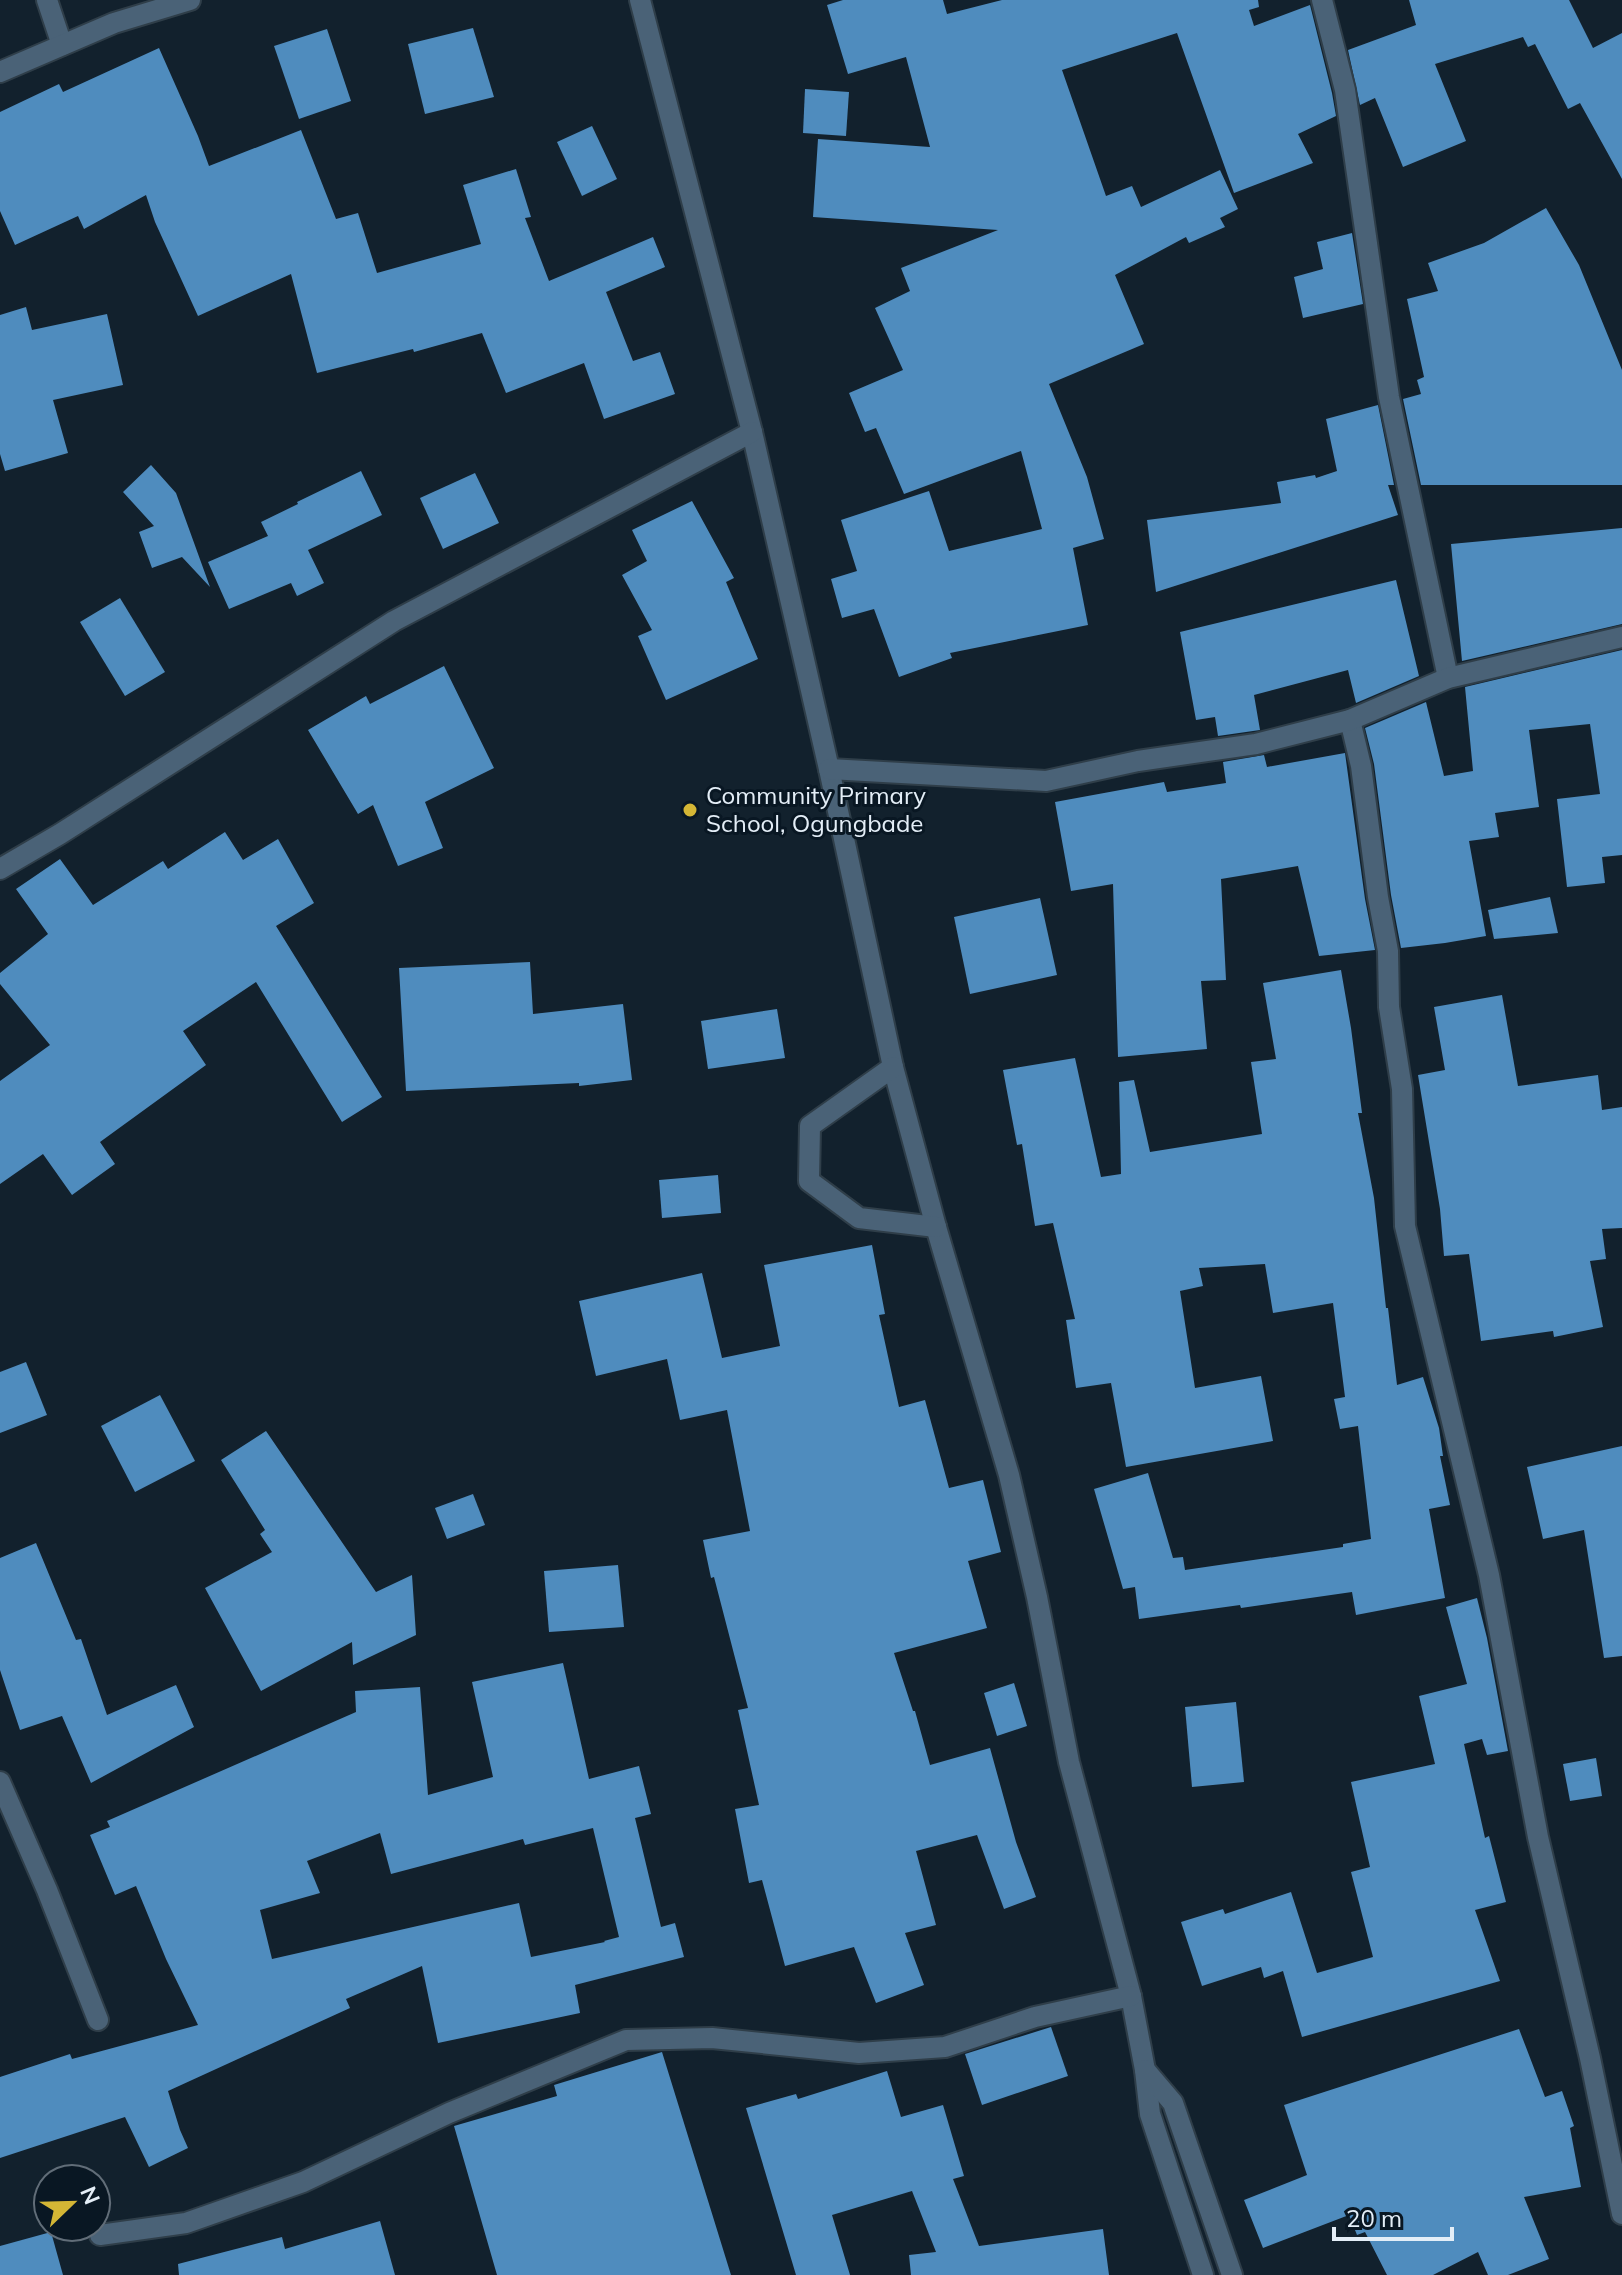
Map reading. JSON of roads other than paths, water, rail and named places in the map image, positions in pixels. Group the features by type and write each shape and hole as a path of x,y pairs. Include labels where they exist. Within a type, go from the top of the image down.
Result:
{"street":[{"path":"47,0 62,45"},
{"path":"0,72 114,23 190,0"},
{"path":"1322,0 1345,90 1389,397 1448,678"},
{"path":"645,1 752,432 893,1067 1009,1475 1037,1597 1069,1762 1131,1996 1150,2114 1203,2275"},
{"path":"0,869 394,621 752,432"},
{"path":"829,769 1046,781 1138,761 1256,744 1350,720 1448,678 1622,637"},
{"path":"1350,720 1361,766 1388,951 1389,1007 1402,1089 1405,1226 1489,1575 1538,1837 1590,2058 1622,2214"},
{"path":"893,1067 810,1126 809,1181 859,1218 936,1227"},
{"path":"0,1782 98,2020"},
{"path":"112,2233 186,2223 303,2182 449,2113 626,2040 712,2038 859,2053 945,2047 1035,2017 1131,1996"},
{"path":"1145,2070 1173,2103 1232,2275"}],"place":[{"name":"Community Primary School, Ogungbade","path":"690,810"}]}
